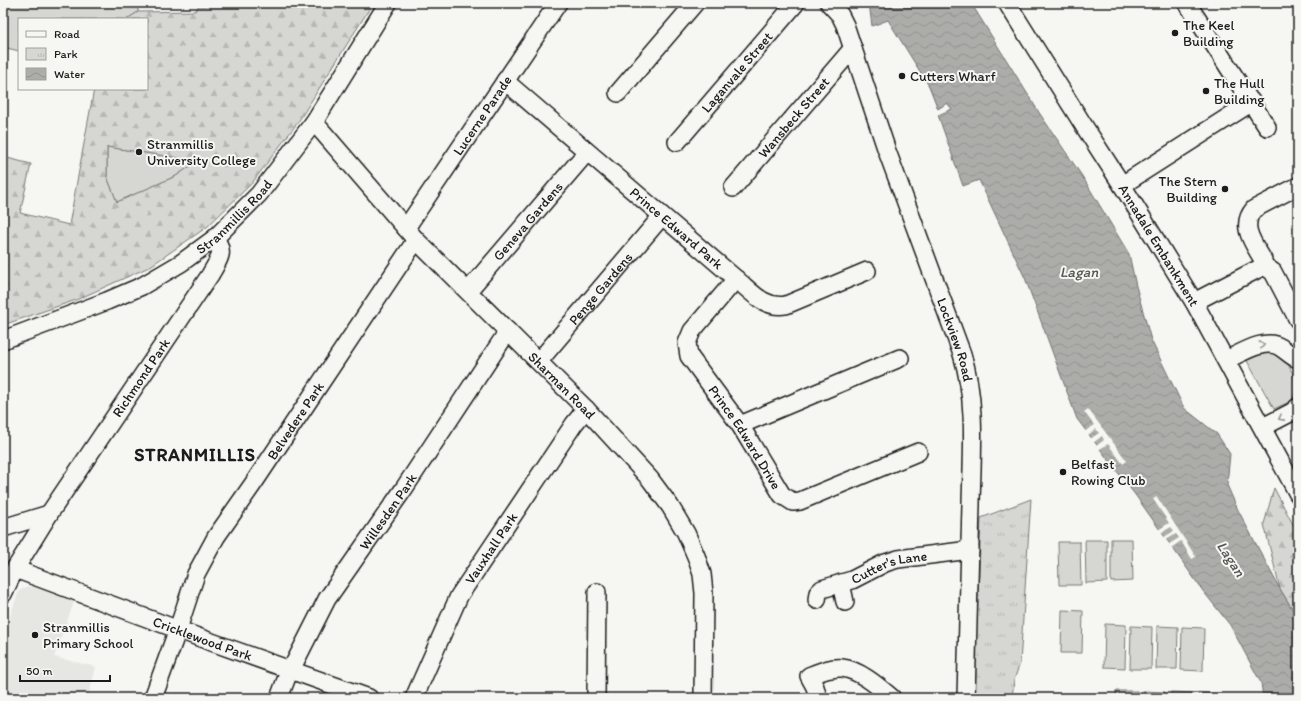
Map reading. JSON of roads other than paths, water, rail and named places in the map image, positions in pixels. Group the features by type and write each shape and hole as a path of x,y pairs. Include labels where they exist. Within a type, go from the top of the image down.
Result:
{"street":[{"name":"Stranmillis Road","path":"3,340 107,301 142,286 181,263 215,238 259,194 314,122 388,3"},
{"name":"Lucerne Parade","path":"411,234 505,81 558,3"},
{"path":"618,92 695,3"},
{"name":"Laganvale Street","path":"677,142 796,3"},
{"name":"Lockview Road","path":"830,3 840,15 854,48 887,151 967,370 972,404 972,444 966,698"},
{"name":"Annadale Embankment","path":"1007,3 1194,302 1298,494"},
{"path":"1188,3 1267,127"},
{"name":"Wansbeck Street","path":"733,188 854,48"},
{"name":"Prince Edward Park","path":"505,81 760,300 777,306 794,302 867,270"},
{"path":"1122,185 1252,102"},
{"name":"Sharman Road","path":"314,122 411,234 586,409 650,479 670,506 686,534 702,574 704,593 703,698"},
{"name":"Geneva Gardens","path":"468,291 587,152"},
{"path":"1263,265 1263,260 1247,226 1250,214 1254,209 1298,186"},
{"name":"Penge Gardens","path":"539,361 662,216"},
{"name":"Belvedere Park","path":"153,698 196,574 216,537 253,484 411,234"},
{"name":"Richmond Park","path":"3,594 49,514 210,275 221,255 221,249 215,238"},
{"path":"1194,302 1260,268 1263,265"},
{"path":"1263,265 1273,272 1298,320"},
{"name":"Prince Edward Drive","path":"736,279 692,331 689,337 687,349 689,356 740,425 782,495 793,502 810,498 918,452"},
{"name":"Willesden Park","path":"279,698 290,669 328,599 403,490 508,331"},
{"path":"1226,360 1260,344 1266,343 1280,346 1291,356 1298,359"},
{"path":"740,425 900,358"},
{"path":"1263,427 1292,412 1298,407"},
{"name":"Vauxhall Park","path":"414,698 458,596 574,424 586,409"},
{"path":"3,528 49,514"},
{"name":"Cutter's Lane","path":"817,600 818,593 822,589 859,576 885,563 898,559 970,550"},
{"name":"Cricklewood Park","path":"16,569 369,698"},
{"path":"841,583 845,602"},
{"path":"596,698 597,592"},
{"path":"818,698 815,687 809,676 831,669 843,668 866,678 892,698"}],"water":[{"name":"Lagan","path":"869,3 971,3 1040,114 1082,176 1129,254 1151,340 1184,408 1217,434 1230,454 1227,485 1238,510 1280,589 1298,618 1298,698 1263,698 1261,683 1230,625 1203,591 1136,496 1077,419 1025,278 979,180 963,186 938,115 952,109 947,103 938,109 929,86 888,20 872,26"}],"place":[{"name":"The Keel Building","path":"1175,33"},
{"name":"Cutters Wharf","path":"902,76"},
{"name":"The Hull Building","path":"1206,91"},
{"name":"Stranmillis University College","path":"139,152"},
{"name":"The Stern Building","path":"1225,189"},
{"name":"Belfast Rowing Club","path":"1063,472"},
{"name":"Stranmillis Primary School","path":"35,635"}],"district":[{"name":"STRANMILLIS","path":"195,455"}]}
